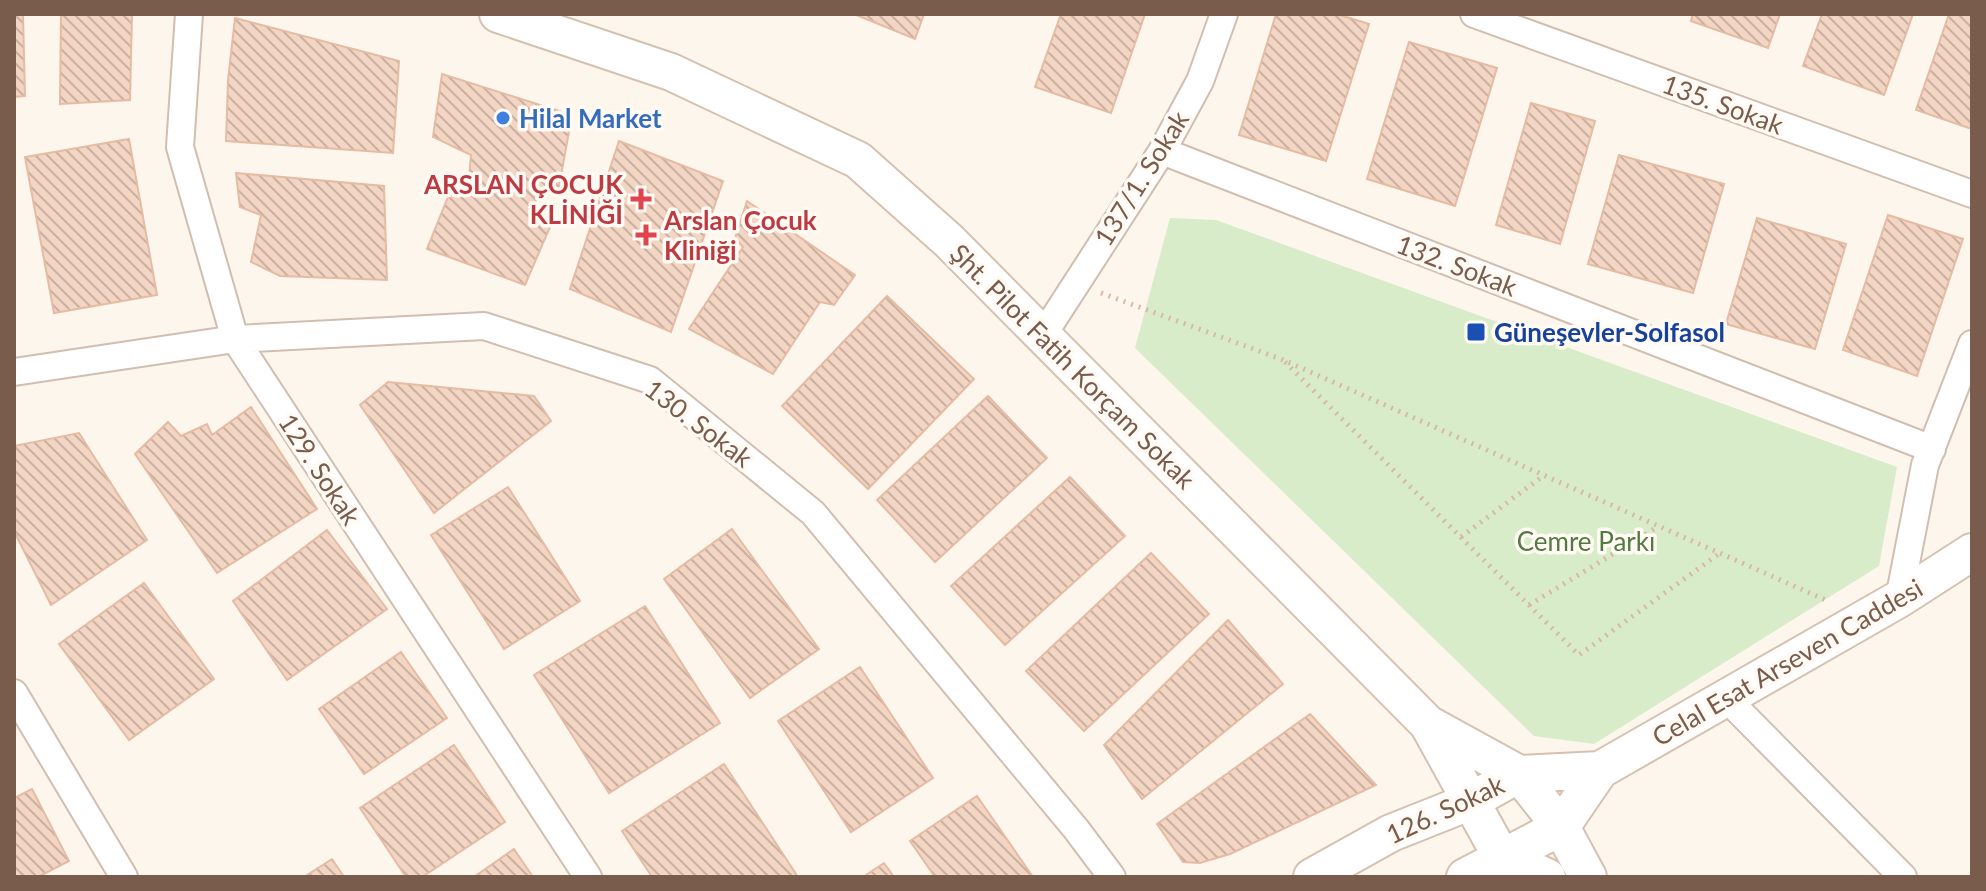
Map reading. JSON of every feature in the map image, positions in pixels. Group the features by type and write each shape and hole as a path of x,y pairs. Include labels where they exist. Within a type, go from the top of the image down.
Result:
{"main road":[{"name":"Şht. Pilot Fatih Korçam Sokak","path":"498,14 671,72"},
{"name":"Şht. Pilot Fatih Korçam Sokak","path":"569,14 671,72 858,160 949,241 1428,724"},
{"name":"Celal Esat Arseven Caddesi","path":"1600,770 1970,556"},
{"path":"1428,724 1519,774 1561,827 1588,877"},
{"path":"1428,724 1501,856 1547,877"},
{"path":"1465,877 1561,827 1600,770"},
{"name":"126. Sokak","path":"1312,877 1391,833 1469,802 1519,774 1600,770"}],"street":[{"name":"129. Sokak","path":"189,14 180,147 235,339 588,877"},
{"name":"137/1. Sokak","path":"1043,335 1162,151 1200,81 1224,14"},
{"name":"135. Sokak","path":"1474,14 1972,194"},
{"name":"132. Sokak","path":"1162,151 1932,449"},
{"name":"130. Sokak","path":"14,372 235,339 484,326 650,380 813,513 1076,829 1112,877"},
{"path":"1899,599 1925,465 1972,344"},
{"path":"14,693 21,719 124,877"},
{"path":"1726,698 1903,877"}],"path":[{"path":"1074,283 1281,359 1866,618"},
{"path":"1281,359 1579,655 1720,553"},
{"path":"1461,537 1544,475"},
{"path":"1529,605 1659,526"}],"green space":[{"name":"Cemre Parkı","path":"1170,218 1216,220 1897,467 1879,566 1594,744 1534,736 1135,348"}],"building":[{"path":"14,14 23,14 25,96 14,97"},
{"path":"61,14 132,14 130,100 60,104"},
{"path":"854,14 924,14 915,39"},
{"path":"1061,14 1145,14 1111,113 1035,87"},
{"path":"1276,14 1337,14 1369,24 1326,161 1239,135"},
{"path":"1693,14 1780,14 1768,48 1691,21"},
{"path":"1822,14 1913,14 1884,95 1803,66"},
{"path":"1949,14 1972,14 1972,129 1916,110"},
{"path":"235,18 399,61 393,153 226,141 228,80"},
{"path":"1409,42 1497,68 1455,206 1367,179"},
{"path":"442,74 572,115 558,192 540,189 532,213 553,220 525,285 427,249 456,177 469,177 471,155 433,137"},
{"path":"1531,103 1595,121 1560,244 1496,225"},
{"path":"129,139 157,295 54,313 25,157"},
{"name":"Arslan Çocuk Kliniği","path":"619,141 723,181 671,332 570,289"},
{"path":"1619,155 1724,184 1693,293 1588,264"},
{"path":"236,173 384,186 387,280 280,276 251,262 261,215 240,207"},
{"path":"747,201 855,275 834,305 820,302 773,374 689,329 743,247 735,238"},
{"path":"1888,215 1963,239 1917,376 1843,350"},
{"path":"1757,218 1846,244 1815,349 1726,324"},
{"path":"887,296 974,379 868,489 782,406"},
{"path":"388,382 534,396 551,421 434,513 360,405"},
{"path":"988,396 1047,458 935,562 877,500"},
{"path":"251,407 317,509 217,573 135,454 168,422 181,436 207,424 212,435"},
{"path":"79,433 147,540 51,605 14,531 14,446"},
{"path":"1070,477 1125,536 1005,645 951,586"},
{"path":"508,487 580,601 504,649 431,535"},
{"path":"732,529 819,649 750,698 664,579"},
{"path":"327,530 387,609 287,680 233,601"},
{"path":"1151,553 1209,614 1084,731 1026,671"},
{"path":"144,583 214,679 129,740 59,644"},
{"path":"645,606 720,723 609,793 534,675"},
{"path":"1228,620 1283,684 1142,799 1104,745"},
{"path":"401,652 447,718 364,774 319,709"},
{"path":"860,667 933,778 851,832 778,721"},
{"path":"1310,714 1376,785 1230,854 1200,863 1183,862 1157,824"},
{"path":"454,745 505,822 422,877 406,877 360,808"},
{"path":"724,764 798,877 652,877 622,831"},
{"path":"32,789 69,861 38,877 14,877 14,798"},
{"path":"977,796 1033,877 935,877 910,841"},
{"path":"514,849 533,877 474,877"},
{"path":"332,859 344,877 304,877"},
{"path":"884,863 894,877 863,877"}],"place":[{"name":"Hilal Market","path":"503,118"},
{"name":"ARSLAN ÇOCUK KLİNİĞİ","path":"641,199"},
{"name":"Arslan Çocuk Kliniği","path":"646,235"},
{"name":"Güneşevler-Solfasol","path":"1476,332"}]}
